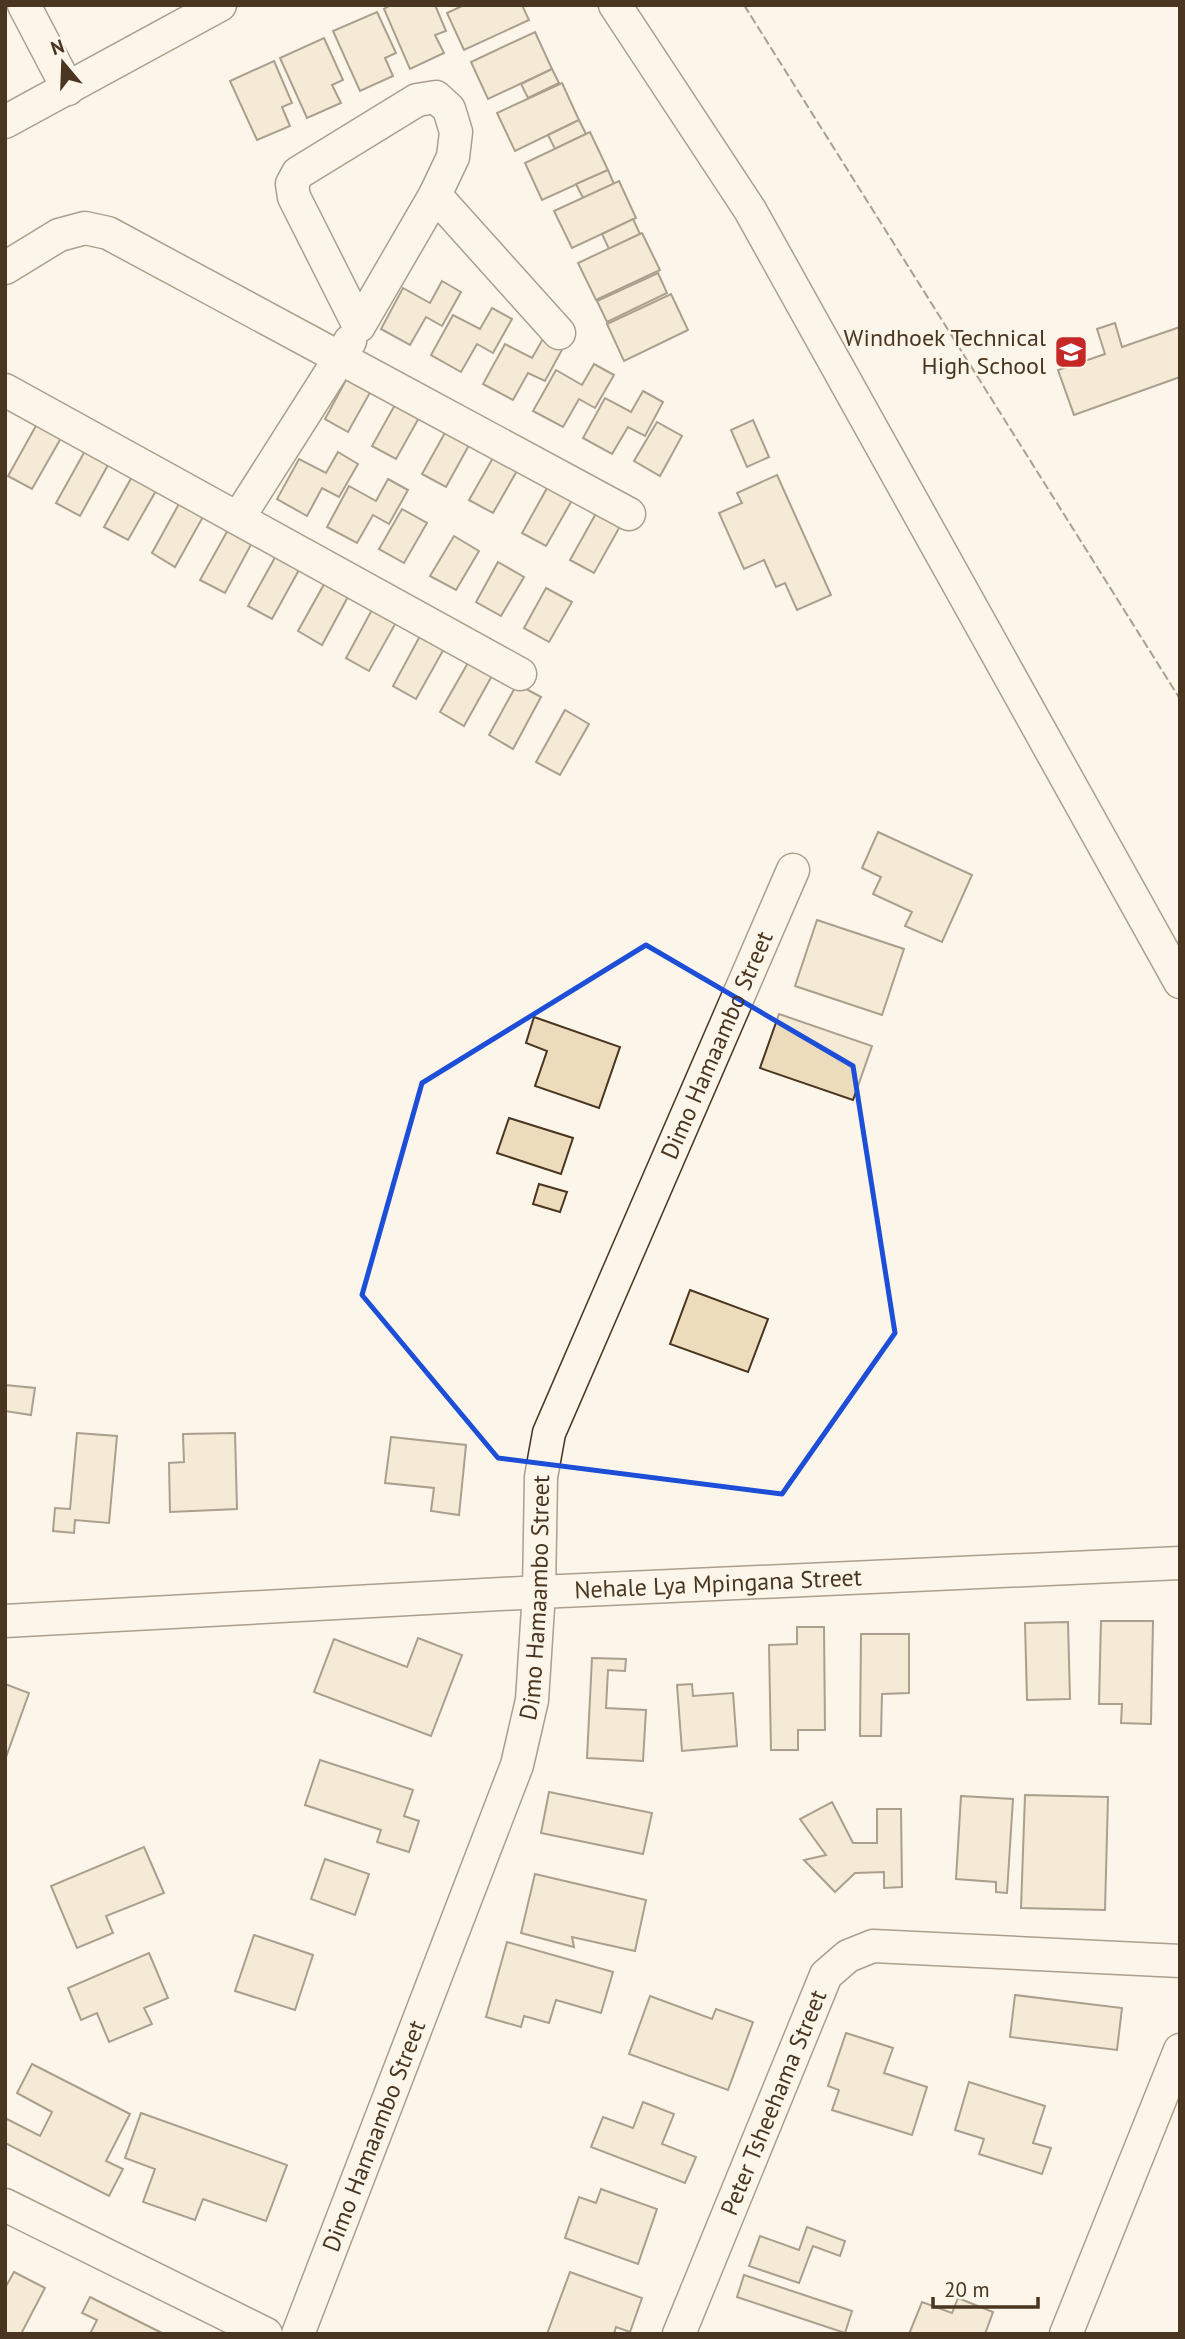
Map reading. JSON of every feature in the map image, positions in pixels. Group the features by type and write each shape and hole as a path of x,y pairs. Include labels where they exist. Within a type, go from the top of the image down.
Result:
{"street":[{"path":"24,5 68,89"},
{"path":"5,122 220,5"},
{"path":"615,5 750,210 1180,982"},
{"path":"239,517 340,358 359,326 435,195 453,157 456,132 449,109 436,97 417,100 298,173 292,184 293,197 359,326"},
{"path":"435,195 559,333"},
{"path":"5,268 59,235 85,228 108,233 629,514"},
{"path":"5,390 520,674"},
{"name":"Dimo Hamaambo Street","path":"298,2334 517,1765 532,1700 539,1592 541,1477 549,1433 793,870"},
{"name":"Nehale Lya Mpingana Street","path":"5,1621 539,1592 1180,1563"},
{"name":"Peter Tsheehama Street","path":"679,2334 826,1975 848,1956 873,1947 1180,1961"},
{"path":"1066,2334 1180,2050"},
{"path":"5,2206 266,2334"}],"highlighted area":[{"path":"646,945 853,1066 895,1333 782,1494 498,1458 362,1295 422,1083"}],"building":[{"path":"391,5 435,5 446,31 435,35 444,53 410,69 384,9"},
{"path":"464,5 522,5 529,20 464,50 447,13"},
{"path":"377,12 396,53 385,58 393,76 360,91 333,31"},
{"path":"535,32 552,69 488,99 471,62"},
{"path":"324,38 343,80 332,85 341,103 307,118 280,58"},
{"path":"274,61 292,103 282,107 290,126 257,140 230,81"},
{"path":"552,69 559,83 528,98 521,84"},
{"path":"562,83 579,120 515,151 497,113"},
{"path":"579,120 586,134 555,149 548,135"},
{"path":"590,132 608,170 542,200 525,163"},
{"path":"608,170 614,184 583,198 576,184"},
{"path":"619,181 636,218 572,248 554,211"},
{"path":"633,219 640,234 609,249 602,234"},
{"path":"642,233 660,270 596,300 578,263"},
{"path":"658,273 667,293 607,322 597,301"},
{"path":"442,281 461,292 442,326 426,317 410,345 381,329 403,288 430,303"},
{"path":"671,294 688,330 624,361 607,324"},
{"path":"492,308 512,319 493,353 477,344 461,372 431,355 453,315 480,329"},
{"path":"1115,323 1122,347 1180,327 1180,377 1074,415 1058,370 1105,354 1097,329"},
{"path":"544,337 563,348 545,381 528,373 513,400 483,384 505,344 532,358"},
{"path":"594,364 614,375 595,408 579,399 563,427 533,411 556,370 582,385"},
{"path":"353,367 377,380 348,432 325,419"},
{"path":"643,391 663,402 645,436 628,427 612,454 583,438 605,398 631,412"},
{"path":"401,394 425,407 396,459 372,446"},
{"path":"753,420 769,457 747,467 731,430"},
{"path":"451,422 474,436 446,487 422,474"},
{"path":"657,422 682,436 660,476 634,461"},
{"path":"37,424 61,438 32,489 8,476"},
{"path":"498,449 522,462 493,513 469,500"},
{"path":"85,451 108,465 80,516 56,503"},
{"path":"338,452 358,464 339,497 322,488 307,516 277,499 299,459 326,473"},
{"path":"133,475 157,489 128,540 104,527"},
{"path":"777,475 831,595 797,610 785,583 776,587 764,560 744,569 719,513 742,503 737,493"},
{"path":"388,479 408,490 389,524 373,515 357,543 327,527 349,486 376,501"},
{"path":"551,481 575,495 546,546 522,533"},
{"path":"180,502 204,515 175,567 152,553"},
{"path":"599,508 623,521 594,573 570,560"},
{"path":"402,509 427,523 404,563 379,549"},
{"path":"229,528 253,541 225,593 200,580"},
{"path":"454,536 479,551 456,590 430,576"},
{"path":"277,554 300,568 272,619 248,606"},
{"path":"498,562 524,577 501,616 476,602"},
{"path":"327,579 350,593 322,645 298,631"},
{"path":"546,588 572,602 549,642 524,628"},
{"path":"374,606 398,619 369,671 346,658"},
{"path":"421,634 445,647 416,699 393,686"},
{"path":"469,661 493,674 464,726 440,712"},
{"path":"517,684 541,697 513,749 489,735"},
{"path":"565,710 589,724 560,775 536,762"},
{"path":"878,832 972,875 942,942 905,926 912,912 873,894 881,877 862,868"},
{"path":"817,920 904,949 882,1015 795,986"},
{"path":"779,1014 872,1046 853,1100 760,1068"},
{"path":"534,1017 620,1047 599,1108 535,1086 547,1051 526,1043"},
{"path":"509,1118 573,1138 561,1174 497,1153"},
{"path":"539,1184 567,1192 560,1212 533,1204"},
{"path":"690,1290 768,1319 748,1372 670,1344"},
{"path":"5,1385 35,1388 31,1415 5,1411"},
{"path":"77,1433 117,1436 109,1523 75,1520 74,1533 53,1531 55,1508 70,1509"},
{"path":"235,1433 237,1509 170,1512 169,1463 184,1462 183,1434"},
{"path":"391,1437 466,1445 459,1515 431,1511 434,1488 385,1483"},
{"path":"1101,1621 1153,1621 1151,1724 1121,1723 1122,1704 1099,1704"},
{"path":"1068,1622 1070,1699 1027,1700 1025,1623"},
{"path":"797,1627 824,1627 825,1730 798,1730 798,1750 771,1750 769,1645 797,1644"},
{"path":"861,1634 909,1634 909,1693 882,1694 881,1736 860,1736"},
{"path":"418,1638 462,1655 431,1736 314,1692 334,1639 407,1667"},
{"path":"592,1658 626,1659 625,1671 608,1670 606,1708 646,1710 643,1761 587,1758"},
{"path":"5,1684 29,1693 5,1760"},
{"path":"692,1684 693,1696 733,1693 737,1746 682,1751 677,1685"},
{"path":"320,1760 413,1790 404,1816 419,1821 409,1852 377,1842 381,1830 305,1805"},
{"path":"549,1792 652,1813 643,1854 541,1833"},
{"path":"1025,1795 1108,1797 1105,1910 1021,1908"},
{"path":"961,1796 1013,1799 1007,1893 996,1892 996,1882 956,1879"},
{"path":"832,1802 853,1843 877,1843 877,1809 901,1809 902,1887 884,1888 884,1872 855,1873 835,1892 804,1860 826,1855 800,1819"},
{"path":"144,1847 164,1893 106,1916 113,1933 77,1948 51,1886"},
{"path":"325,1859 369,1874 355,1915 311,1899"},
{"path":"535,1874 646,1900 635,1951 572,1937 574,1947 521,1933"},
{"path":"254,1935 313,1955 295,2010 235,1991"},
{"path":"507,1942 613,1972 601,2013 556,2000 549,2023 524,2016 521,2027 486,2017"},
{"path":"149,1953 168,1998 144,2008 152,2024 109,2042 97,2013 81,2020 68,1988"},
{"path":"1015,1995 1122,2008 1117,2050 1010,2037"},
{"path":"650,1996 712,2019 716,2009 753,2022 728,2090 629,2054"},
{"path":"846,2033 893,2048 884,2073 927,2087 912,2135 832,2110 839,2090 828,2086"},
{"path":"32,2064 130,2114 106,2161 123,2169 109,2196 5,2143 5,2118 40,2136 52,2112 17,2093"},
{"path":"969,2082 1045,2106 1033,2143 1051,2148 1042,2174 979,2154 984,2139 955,2130"},
{"path":"643,2102 674,2114 662,2144 696,2157 685,2183 591,2147 603,2117 633,2128"},
{"path":"141,2113 287,2165 266,2221 203,2199 195,2220 143,2202 155,2169 125,2158"},
{"path":"601,2189 657,2209 638,2264 565,2238 579,2197 596,2203"},
{"path":"807,2227 845,2241 840,2256 813,2246 799,2283 749,2266 760,2236 799,2250"},
{"path":"14,2272 45,2288 21,2334 5,2334 5,2288"},
{"path":"570,2272 642,2298 630,2332 616,2327 614,2334 547,2334"},
{"path":"744,2275 852,2311 845,2333 737,2297"},
{"path":"90,2297 164,2334 90,2334 97,2320 82,2313"},
{"path":"958,2298 993,2312 985,2334 909,2334 922,2302 952,2313"}],"fence":[{"path":"744,5 1180,699"}],"place":[{"name":"Windhoek Technical High School","path":"1071,352"}]}
